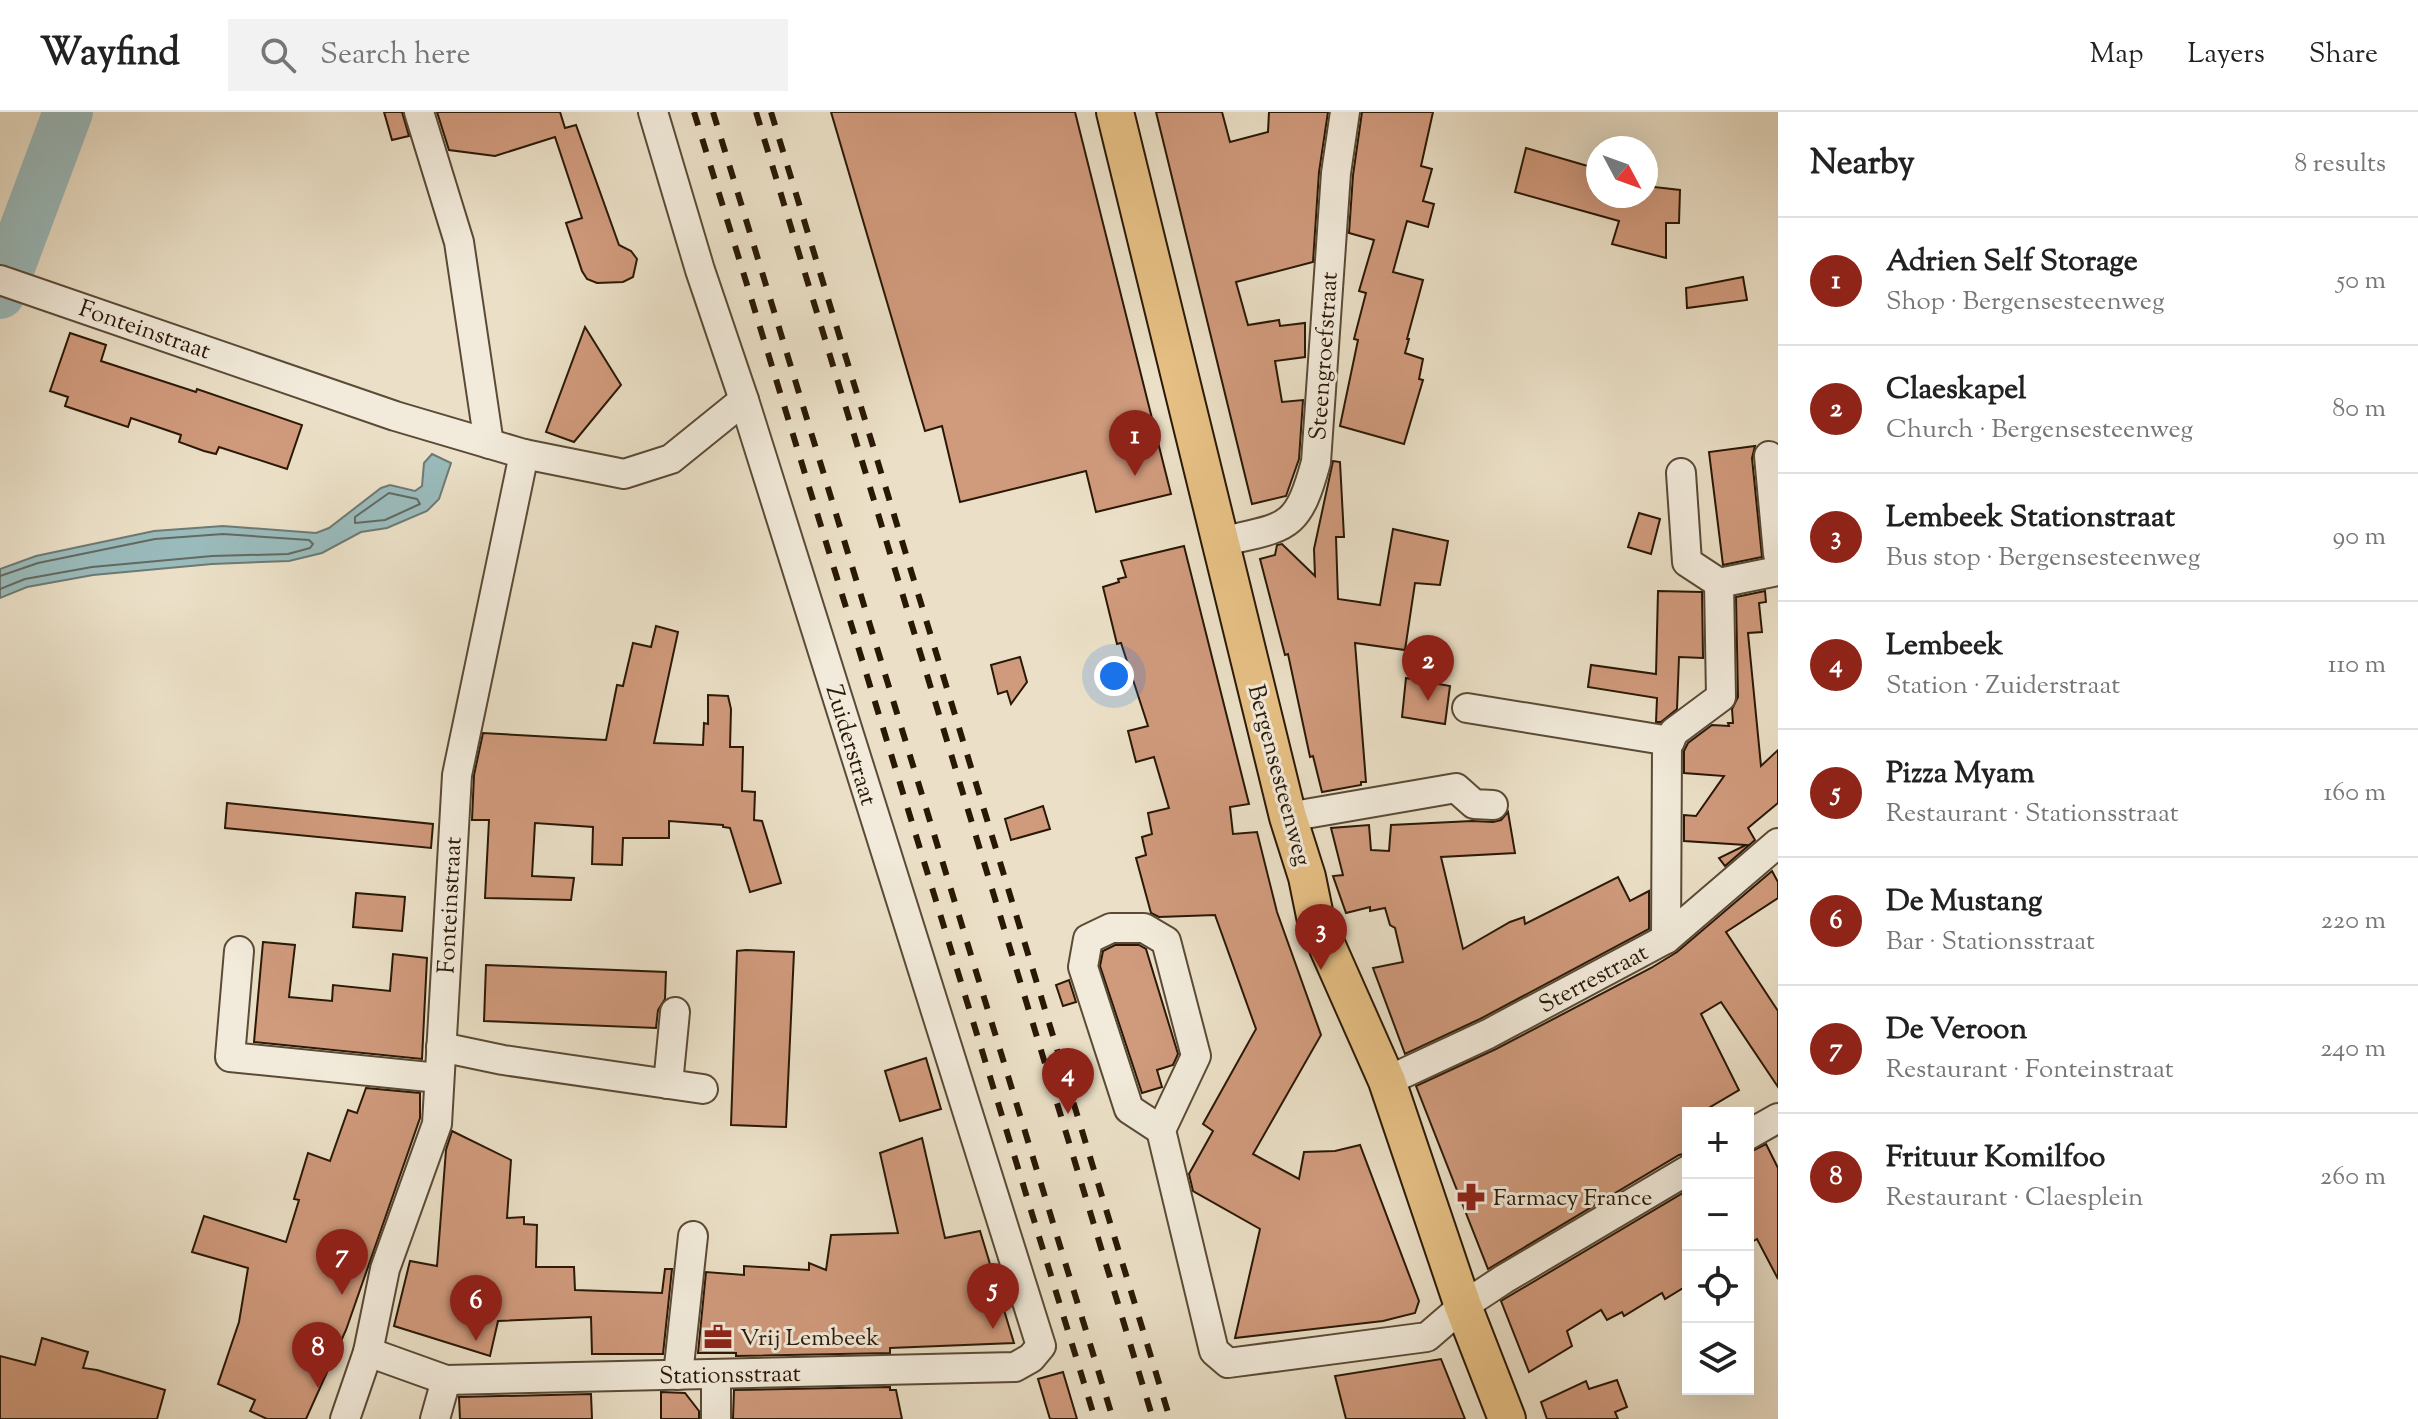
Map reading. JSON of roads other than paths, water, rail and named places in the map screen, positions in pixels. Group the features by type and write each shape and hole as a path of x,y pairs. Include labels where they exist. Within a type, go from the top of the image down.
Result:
{"main road":[{"name":"Bergensesteenweg","path":"1115,112 1316,921 1387,1081 1463,1306 1507,1419"}],"street":[{"path":"419,112 459,242 489,444"},
{"name":"Zuiderstraat","path":"653,112 700,270 744,400 1041,1346 1031,1358 1015,1367"},
{"name":"Steengroefstraat","path":"1220,542 1278,528 1298,513 1306,497 1316,462 1336,173 1345,112"},
{"name":"Fonteinstraat","path":"0,280 395,416 524,454 624,474 671,459 744,400"},
{"name":"Fonteinstraat","path":"345,1419 373,1354 385,1269 437,1124 457,775 524,454"},
{"path":"1769,456 1778,554"},
{"path":"1681,473 1687,562 1719,583 1778,571"},
{"path":"1666,939 1667,747 1674,732 1721,697 1719,583"},
{"path":"1467,708 1670,741"},
{"path":"1288,817 1456,788 1474,804 1493,805"},
{"name":"Sterrestraat","path":"1387,1081 1488,1034 1666,939 1778,843"},
{"path":"1161,1130 1129,1109 1083,967 1088,939 1111,928 1144,928 1166,941 1196,1056 1161,1130 1214,1351 1228,1363 1427,1337 1463,1306 1504,1279 1682,1174"},
{"path":"239,951 230,1057 439,1078"},
{"path":"668,1084 675,1012"},
{"path":"441,1047 503,1060 703,1089"},
{"path":"1754,1132 1778,1118"},
{"path":"678,1375 693,1236"},
{"path":"373,1354 452,1380 435,1419"},
{"name":"Stationsstraat","path":"452,1380 1015,1367"},
{"path":"716,1374 716,1419"}],"water":[{"path":"432,454 451,463 439,499 427,511 387,528 361,532 322,553 289,561 212,564 93,575 27,587 0,598 0,569 36,556 154,531 223,526 316,533 329,528 381,488 390,485 415,491 422,486 424,463"}],"waterway":[{"path":"0,294 68,112"}],"railway":[{"path":"694,112 1095,1419"},
{"path":"713,112 1113,1419"},
{"path":"756,112 1153,1419"},
{"path":"771,112 1170,1419"}],"place":[{"name":"Adrien Self Storage","path":"1135,476"},
{"name":"Claeskapel","path":"1428,701"},
{"name":"Lembeek Stationstraat","path":"1321,970"},
{"name":"Lembeek","path":"1068,1114"},
{"name":"Farmacy France","path":"1471,1197"},
{"name":"De Veroon","path":"342,1295"},
{"name":"Pizza Myam","path":"993,1329"},
{"name":"Vrij Lembeek","path":"718,1337"},
{"name":"De Mustang","path":"476,1341"},
{"name":"Frituur Komilfoo","path":"318,1388"}]}
